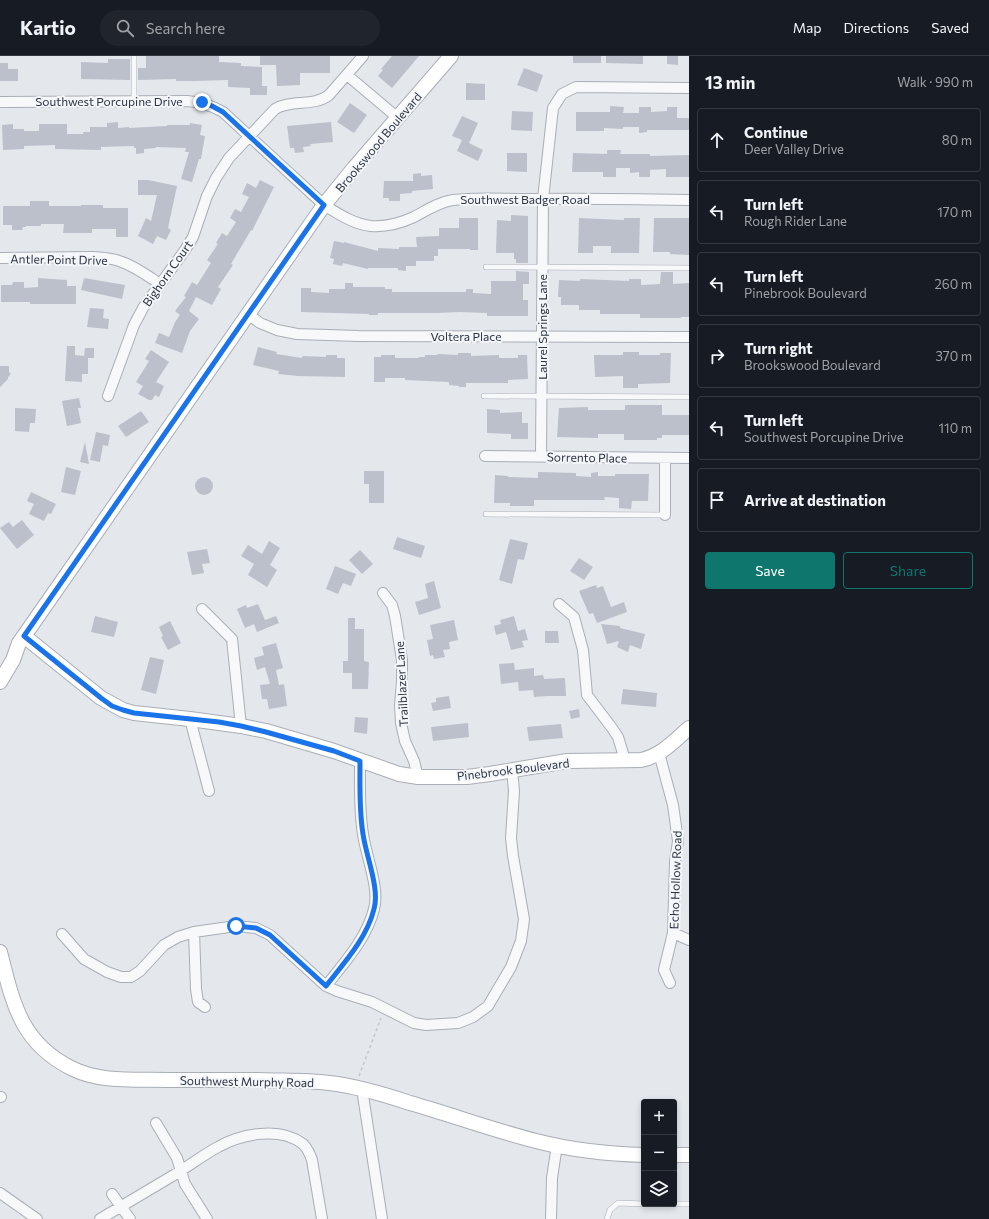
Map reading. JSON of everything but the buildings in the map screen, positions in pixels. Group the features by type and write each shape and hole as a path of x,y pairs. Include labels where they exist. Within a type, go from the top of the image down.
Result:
{"main road":[{"name":"Brookswood Boulevard","path":"0,662 22,639 324,205 451,56"},
{"name":"Brookswood Boulevard","path":"0,682 13,660 22,639"},
{"name":"Pinebrook Boulevard","path":"22,639 112,706 123,710 134,713 241,726 303,742 399,774 418,777 467,777 567,761 648,759 659,753 689,728"},
{"name":"Southwest Murphy Road","path":"0,952 10,992 17,1012 26,1029 37,1043 50,1055 74,1069 89,1075 105,1078 135,1079 301,1081 330,1083 359,1088 557,1146 612,1153 641,1155"},
{"path":"677,1155 689,1155"}],"street":[{"name":"Bighorn Court","path":"108,396 134,325 143,308 192,238 216,178 229,158 248,136 281,105 288,103 319,101 329,96 363,56"},
{"path":"347,75 398,118"},
{"name":"Laurel Springs Lane","path":"541,456 543,199 553,108 562,94 576,87 689,88"},
{"name":"Southwest Porcupine Drive","path":"0,102 202,102 223,112 324,205"},
{"name":"Southwest Badger Road","path":"324,205 356,223 371,226 384,226 400,223 430,208 452,200 689,200"},
{"name":"Antler Point Drive","path":"0,258 107,258 121,261 160,284"},
{"name":"Voltera Place","path":"248,314 266,326 297,334 358,336 689,337"},
{"name":"Sorrento Place","path":"484,456 689,458"},
{"path":"665,458 665,515"},
{"name":"Trailblazer Lane","path":"383,593 392,605 402,660 400,723 414,761 418,777"},
{"path":"559,604 574,617 582,650 587,695 618,737 625,760"},
{"path":"202,609 232,639 241,726"},
{"path":"190,719 209,791"},
{"name":"Echo Hollow Road","path":"659,753 673,806 678,841 675,862 673,933 664,970 670,983"},
{"path":"326,986 360,939 371,920 375,908 375,886 362,833 360,761"},
{"path":"62,934 84,959 107,972 121,977 132,977 140,971 164,945 178,937 194,932 236,926 256,928 270,935 326,986 372,1002 414,1023 458,1023 473,1017 488,1006 511,967 522,940 524,919 511,838 514,791 512,770"},
{"path":"194,932 196,989 198,1002 205,1007"},
{"path":"673,933 689,940"},
{"path":"359,1088 382,1219"},
{"path":"156,1123 177,1158 184,1184 207,1219"},
{"path":"100,1219 181,1171 218,1147 235,1139 265,1134 286,1136 304,1144 312,1160 322,1219"},
{"path":"551,1219 551,1190 557,1146"},
{"path":"0,1193 37,1219"},
{"path":"112,1194 130,1219"}],"lane":[{"path":"134,56 134,101"},
{"path":"486,267 689,268"},
{"path":"484,396 689,397"},
{"path":"486,514 665,515"},
{"path":"607,1219 610,1210 618,1203 641,1204"},
{"path":"677,1204 689,1204"}],"path":[{"path":"359,1088 359,1076 385,1008"}],"route":[{"path":"202,102 223,112 324,205 24,636 112,706 134,713 219,722 241,726 334,751 360,761 362,833 375,886 376,897 375,908 371,920 354,949 326,986 270,935 256,928 236,926"}]}
